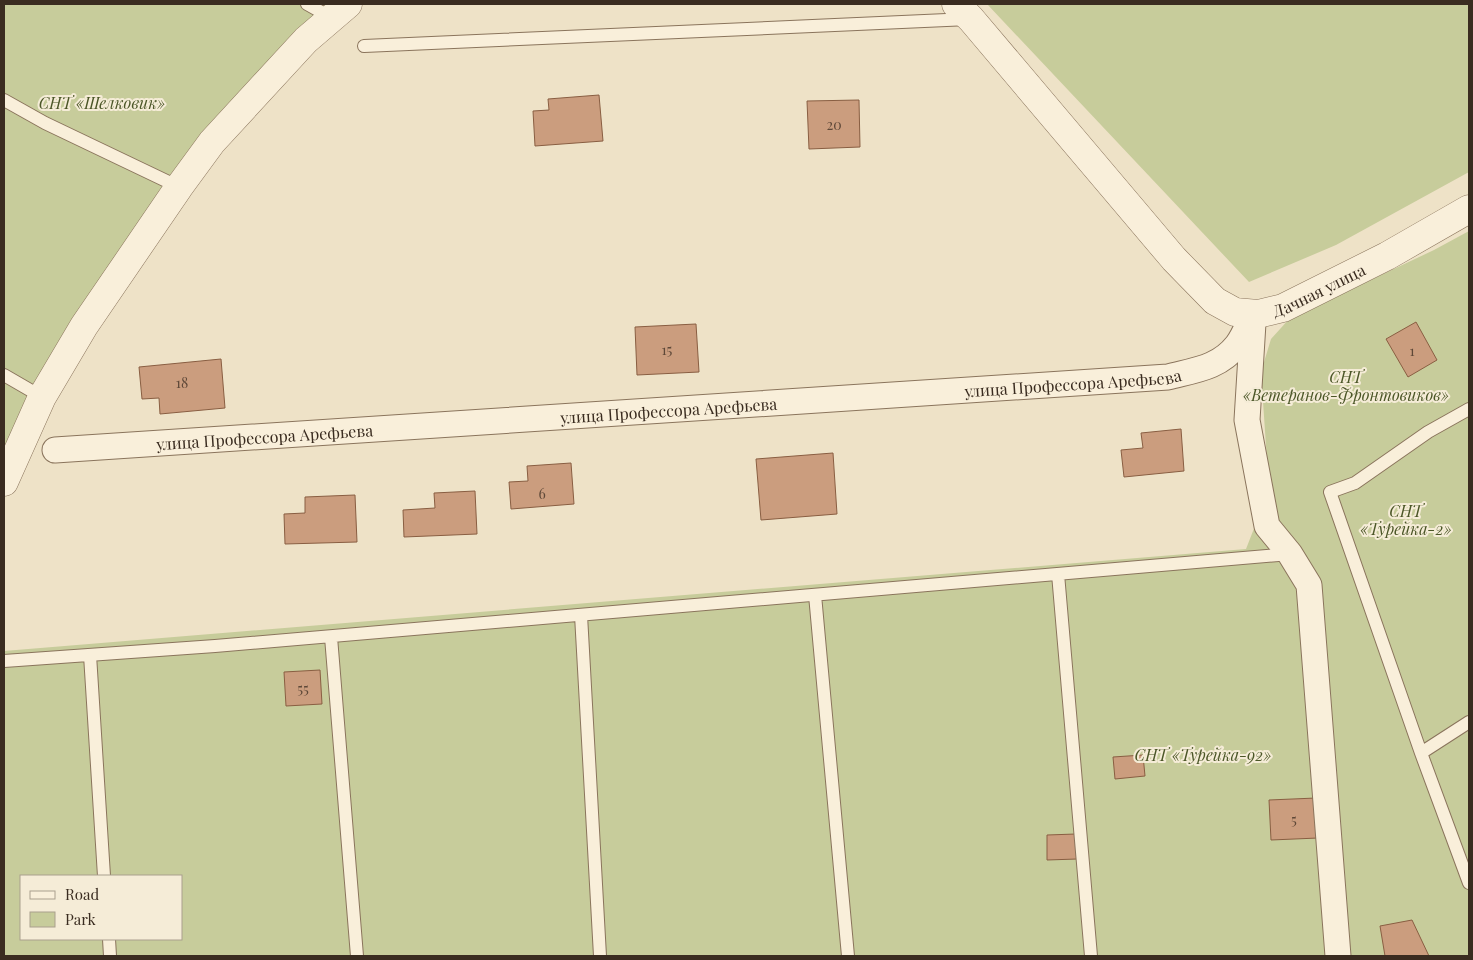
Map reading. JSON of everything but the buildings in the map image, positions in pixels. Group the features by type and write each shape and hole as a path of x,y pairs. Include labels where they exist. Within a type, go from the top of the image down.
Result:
{"street":[{"path":"4,482 42,397 84,326 179,187 219,135 306,40 340,11"},
{"name":"Дачная улица","path":"964,12 1174,259 1215,301 1236,312 1254,314 1282,308 1387,256 1469,209"},
{"path":"1254,314 1247,420 1268,526 1290,554 1308,585 1338,956"},
{"name":"улица Профессора Арефьева","path":"55,450 1168,377 1210,367 1224,358 1238,344 1254,314"}],"lane":[{"path":"307,4 340,11"},
{"path":"364,46 964,12"},
{"path":"4,100 45,123 179,187"},
{"path":"4,376 42,397"},
{"path":"1469,409 1428,432 1355,483 1330,492 1421,753 1469,883"},
{"path":"4,661 331,636 1290,554"},
{"path":"1058,574 1091,956"},
{"path":"815,595 848,956"},
{"path":"581,615 600,956"},
{"path":"331,636 356,956"},
{"path":"90,655 104,875"},
{"path":"1421,753 1469,722"},
{"path":"109,940 110,956"}],"green space":[{"name":"СНТ «Шелковик»","path":"4,4 328,4 45,367 4,447"},
{"path":"987,4 1469,4 1469,172 1336,245 1249,282"},
{"name":"СНТ «Турейка-92»","path":"1469,231 1469,956 4,956 4,651 1246,549 1269,490 1261,372 1271,339 1290,318 1434,250"}],"park label":[{"name":"СНТ «Ветеранов-Фронтовиков»","path":"1346,385"},
{"name":"СНТ «Турейка-2»","path":"1406,519"}]}
